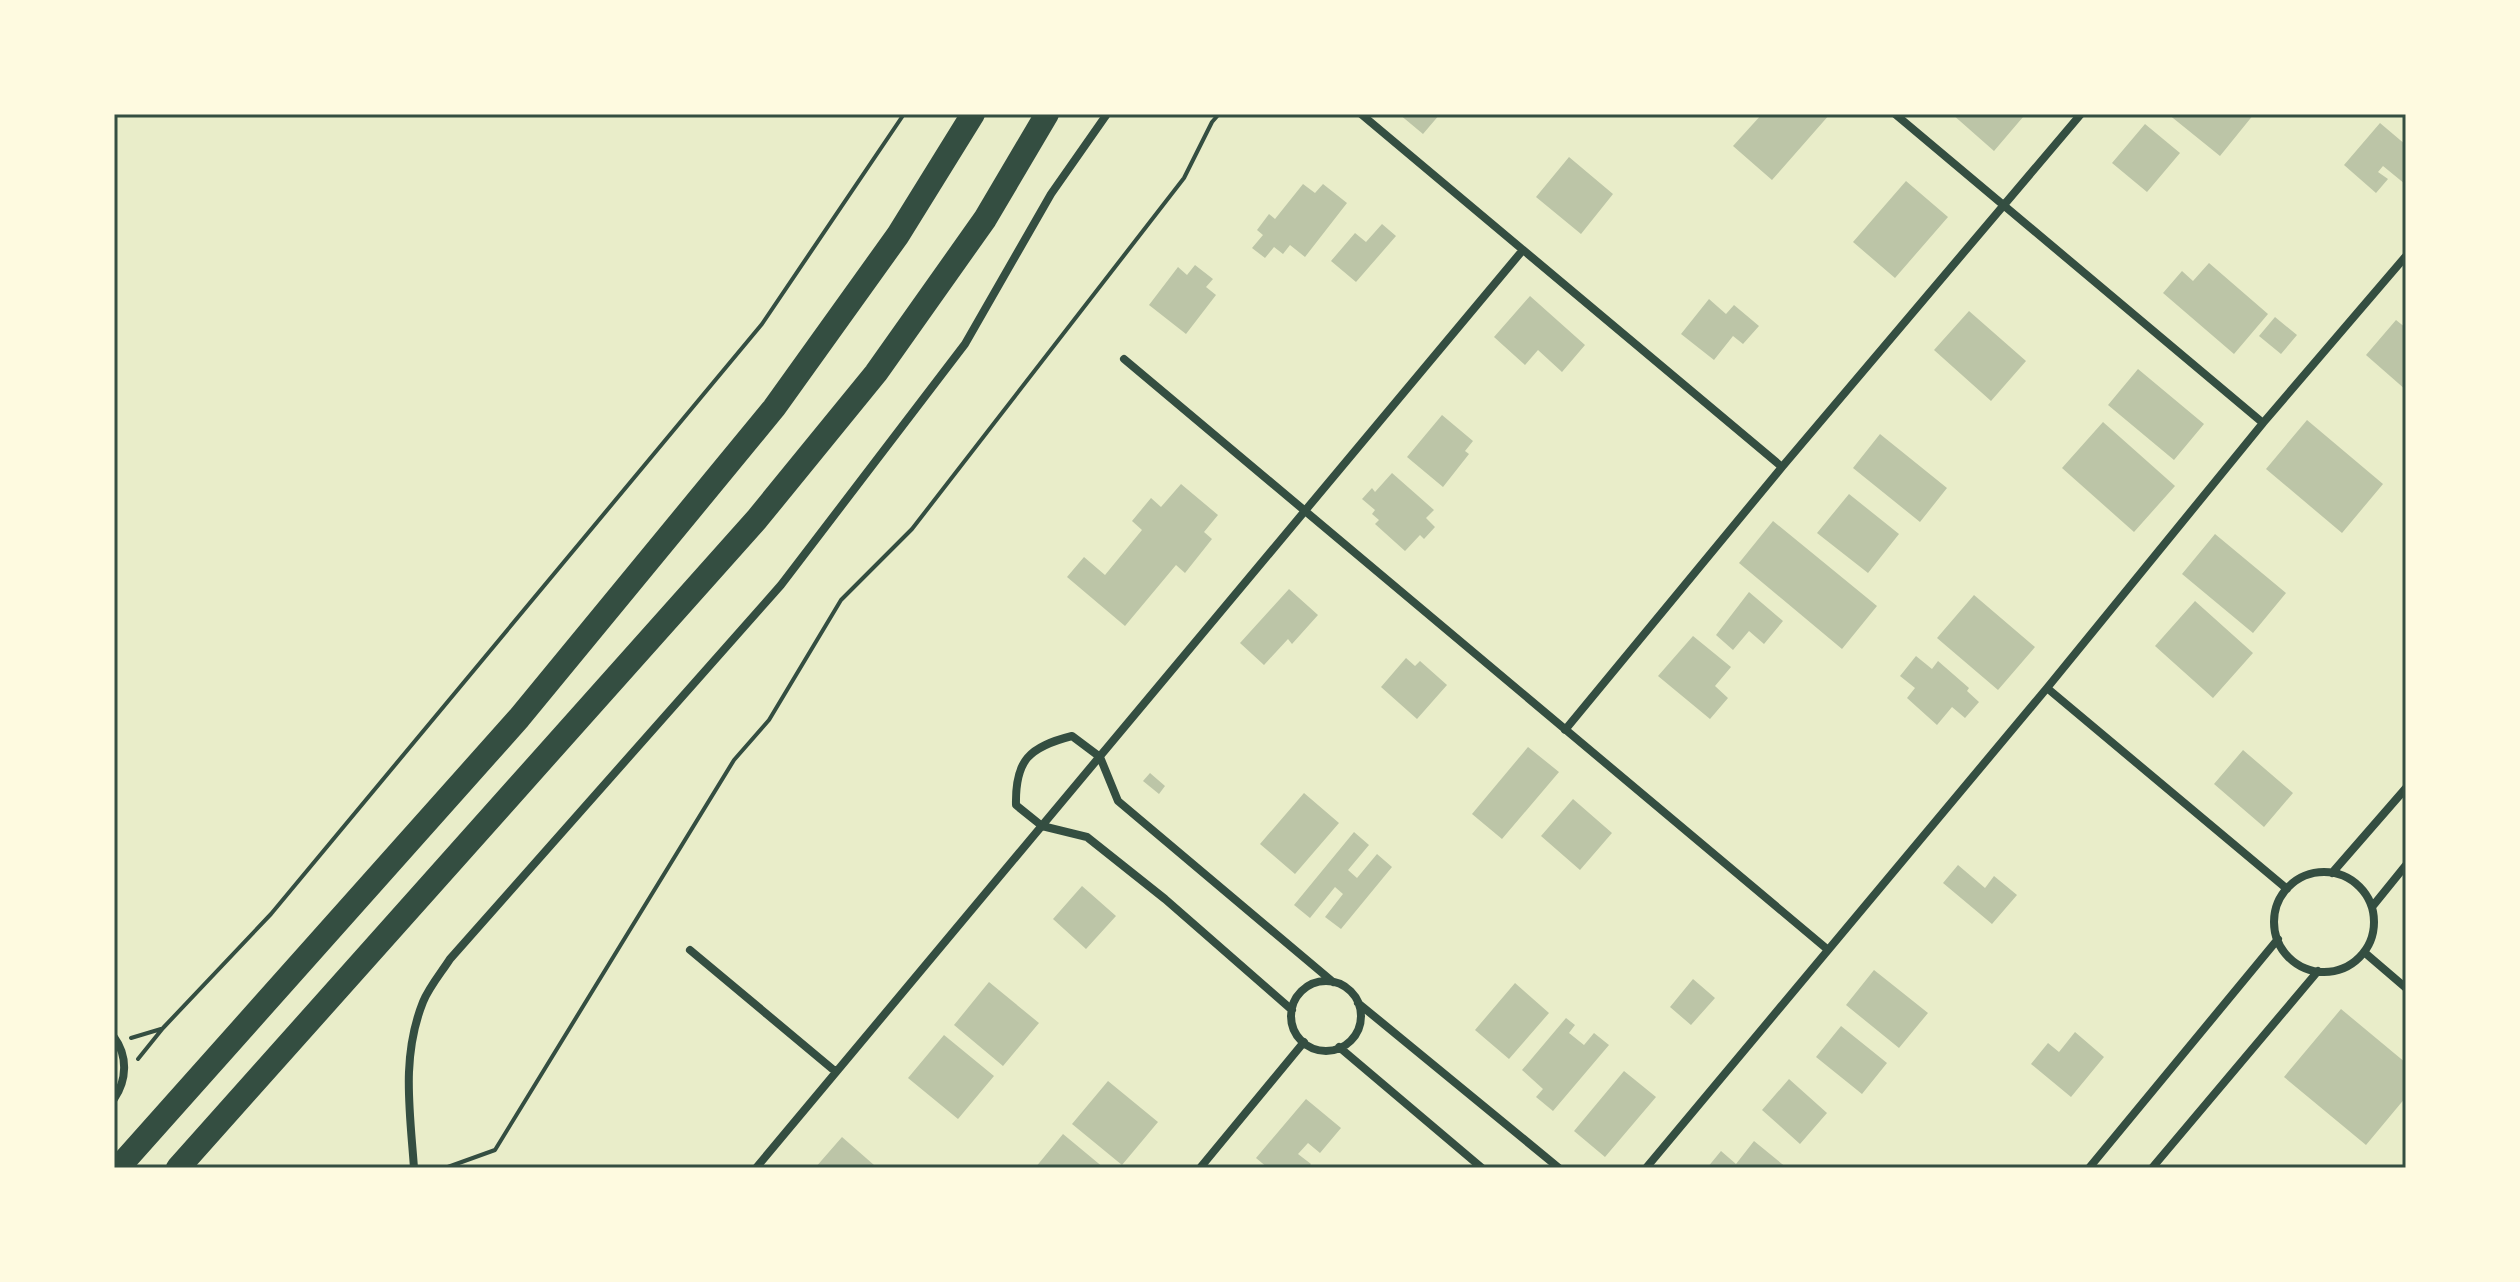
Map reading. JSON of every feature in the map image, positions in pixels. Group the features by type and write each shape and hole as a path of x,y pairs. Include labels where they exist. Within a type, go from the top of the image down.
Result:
{"highway":[{"path":"118,1168 519,718 774,408 898,235 973,114"},
{"path":"178,1168 757,519 876,373 985,219 1047,114"}],"street":[{"path":"414,1168 407,1084 410,1041 424,999 450,959 781,585 965,344 1051,194 1107,114"},
{"path":"1361,114 1782,467"},
{"path":"1895,114 2263,423"},
{"path":"1565,730 1782,467 2081,114"},
{"path":"756,1168 1522,251"},
{"path":"1646,1168 2047,688 2263,423 2406,256"},
{"path":"1124,359 1827,949"},
{"path":"2047,688 2287,889"},
{"path":"1292,1010 1165,899 1087,837 1042,826 1016,805 1016,780 1026,759 1045,743 1072,736 1100,757 1118,801 1333,982"},
{"path":"2332,873 2406,788"},
{"path":"2372,907 2406,865"},
{"path":"2319,871 2332,873 2345,875 2366,892 2376,916 2371,943 2364,952 2355,963 2330,973 2304,969 2283,952 2274,927 2277,901 2294,880 2319,871"},
{"path":"2089,1168 2278,939"},
{"path":"690,950 836,1072"},
{"path":"2364,952 2406,988"},
{"path":"2152,1168 2318,971"},
{"path":"1323,981 1341,984 1355,995 1358,1003 1361,1012 1359,1030 1347,1045 1330,1051 1312,1048 1304,1042 1298,1037 1291,1020 1294,1002 1305,987 1323,981"},
{"path":"1358,1003 1559,1168"},
{"path":"114,1099 124,1077 123,1053 116,1040"},
{"path":"1200,1168 1304,1042"},
{"path":"1339,1047 1482,1168"}],"path":[{"path":"124,1077 163,1028 271,914 762,324 904,114"},
{"path":"445,1168 495,1150 734,760 769,720 841,600 912,529 1184,178 1219,114"},
{"path":"116,1040 163,1028"}],"building":[{"path":"1399,114 1440,114 1423,134"},
{"path":"1762,114 1830,114 1772,180 1733,146"},
{"path":"1952,114 2020,114 2023,117 1994,151"},
{"path":"2168,114 2254,114 2220,156"},
{"path":"2380,123 2406,145 2406,183 2383,166 2378,172 2388,179 2376,193 2344,165"},
{"path":"2145,124 2180,153 2147,192 2112,163"},
{"path":"1569,157 1613,194 1581,234 1536,197"},
{"path":"1906,181 1948,217 1895,278 1853,242"},
{"path":"1303,184 1315,193 1323,184 1347,203 1305,257 1290,245 1283,254 1274,247 1265,258 1252,248 1263,235 1257,230 1269,214 1275,219"},
{"path":"1382,224 1396,236 1356,282 1331,261 1355,233 1366,242"},
{"path":"2209,263 2268,314 2234,354 2163,293 2182,271 2193,281"},
{"path":"1195,265 1213,279 1206,287 1216,295 1186,334 1149,305 1178,267 1187,275"},
{"path":"1530,296 1585,345 1562,372 1538,350 1525,365 1494,337"},
{"path":"1709,299 1726,314 1734,305 1759,326 1743,344 1733,336 1714,360 1681,334"},
{"path":"1969,311 2026,361 1991,401 1934,350"},
{"path":"2275,317 2297,335 2281,354 2259,336"},
{"path":"2396,320 2406,328 2406,390 2366,355"},
{"path":"2138,369 2204,424 2174,460 2108,405"},
{"path":"1442,415 1473,441 1465,451 1469,454 1443,487 1407,457"},
{"path":"2307,420 2383,484 2342,533 2266,469"},
{"path":"2103,422 2175,486 2134,532 2062,468"},
{"path":"1880,434 1947,488 1920,522 1853,468"},
{"path":"1392,473 1434,510 1426,518 1435,527 1424,539 1420,535 1405,551 1375,524 1379,520 1372,514 1375,510 1362,499 1372,488 1375,492"},
{"path":"1181,484 1218,515 1204,532 1212,539 1185,573 1176,565 1125,626 1067,577 1084,557 1105,575 1142,530 1132,521 1151,498 1161,507"},
{"path":"1849,494 1899,534 1868,573 1817,533"},
{"path":"1773,521 1877,606 1842,649 1739,563"},
{"path":"2215,534 2286,593 2253,633 2182,574"},
{"path":"1289,589 1318,615 1292,644 1288,639 1264,665 1240,643"},
{"path":"1749,592 1783,621 1764,644 1749,631 1733,650 1716,635"},
{"path":"1974,595 2035,647 1998,690 1937,638"},
{"path":"2195,601 2253,653 2213,698 2155,646"},
{"path":"1693,636 1731,667 1715,686 1728,698 1710,719 1658,676"},
{"path":"1916,656 1932,669 1938,661 1969,688 1967,691 1979,702 1965,718 1952,707 1937,725 1907,698 1915,688 1900,676"},
{"path":"1406,658 1415,666 1420,661 1447,685 1417,719 1381,687"},
{"path":"1528,747 1559,772 1502,839 1472,814"},
{"path":"2243,750 2293,793 2264,827 2214,784"},
{"path":"1150,773 1165,786 1159,794 1143,781"},
{"path":"1304,793 1339,823 1295,874 1260,844"},
{"path":"1573,799 1612,833 1580,870 1541,836"},
{"path":"1354,832 1369,845 1348,870 1357,878 1377,854 1392,867 1341,929 1325,917 1343,894 1335,887 1310,918 1294,905"},
{"path":"1958,865 1985,888 1994,876 2017,895 1992,924 1943,883"},
{"path":"1082,886 1116,916 1086,949 1053,919"},
{"path":"1874,970 1928,1013 1899,1048 1846,1005"},
{"path":"1693,979 1715,998 1691,1025 1670,1007"},
{"path":"989,982 1039,1023 1003,1066 954,1025"},
{"path":"1515,983 1549,1013 1509,1059 1475,1030"},
{"path":"2341,1009 2406,1063 2406,1097 2366,1145 2284,1077"},
{"path":"1566,1018 1575,1025 1569,1033 1584,1045 1594,1033 1609,1045 1553,1111 1536,1097 1543,1089 1522,1070"},
{"path":"1841,1026 1887,1063 1862,1094 1816,1057"},
{"path":"2075,1032 2104,1057 2071,1097 2031,1064 2048,1043 2059,1052"},
{"path":"944,1035 994,1076 958,1119 908,1078"},
{"path":"1624,1071 1656,1097 1605,1157 1574,1131"},
{"path":"1789,1079 1827,1113 1800,1144 1762,1110"},
{"path":"1108,1081 1158,1122 1122,1165 1072,1124"},
{"path":"1306,1099 1341,1128 1320,1153 1308,1143 1298,1154 1311,1164 1308,1168 1268,1168 1256,1158"},
{"path":"1063,1134 1104,1168 1035,1168"},
{"path":"842,1137 874,1165 872,1168 815,1168"},
{"path":"1754,1141 1787,1168 1707,1168 1721,1151 1736,1164"}]}
